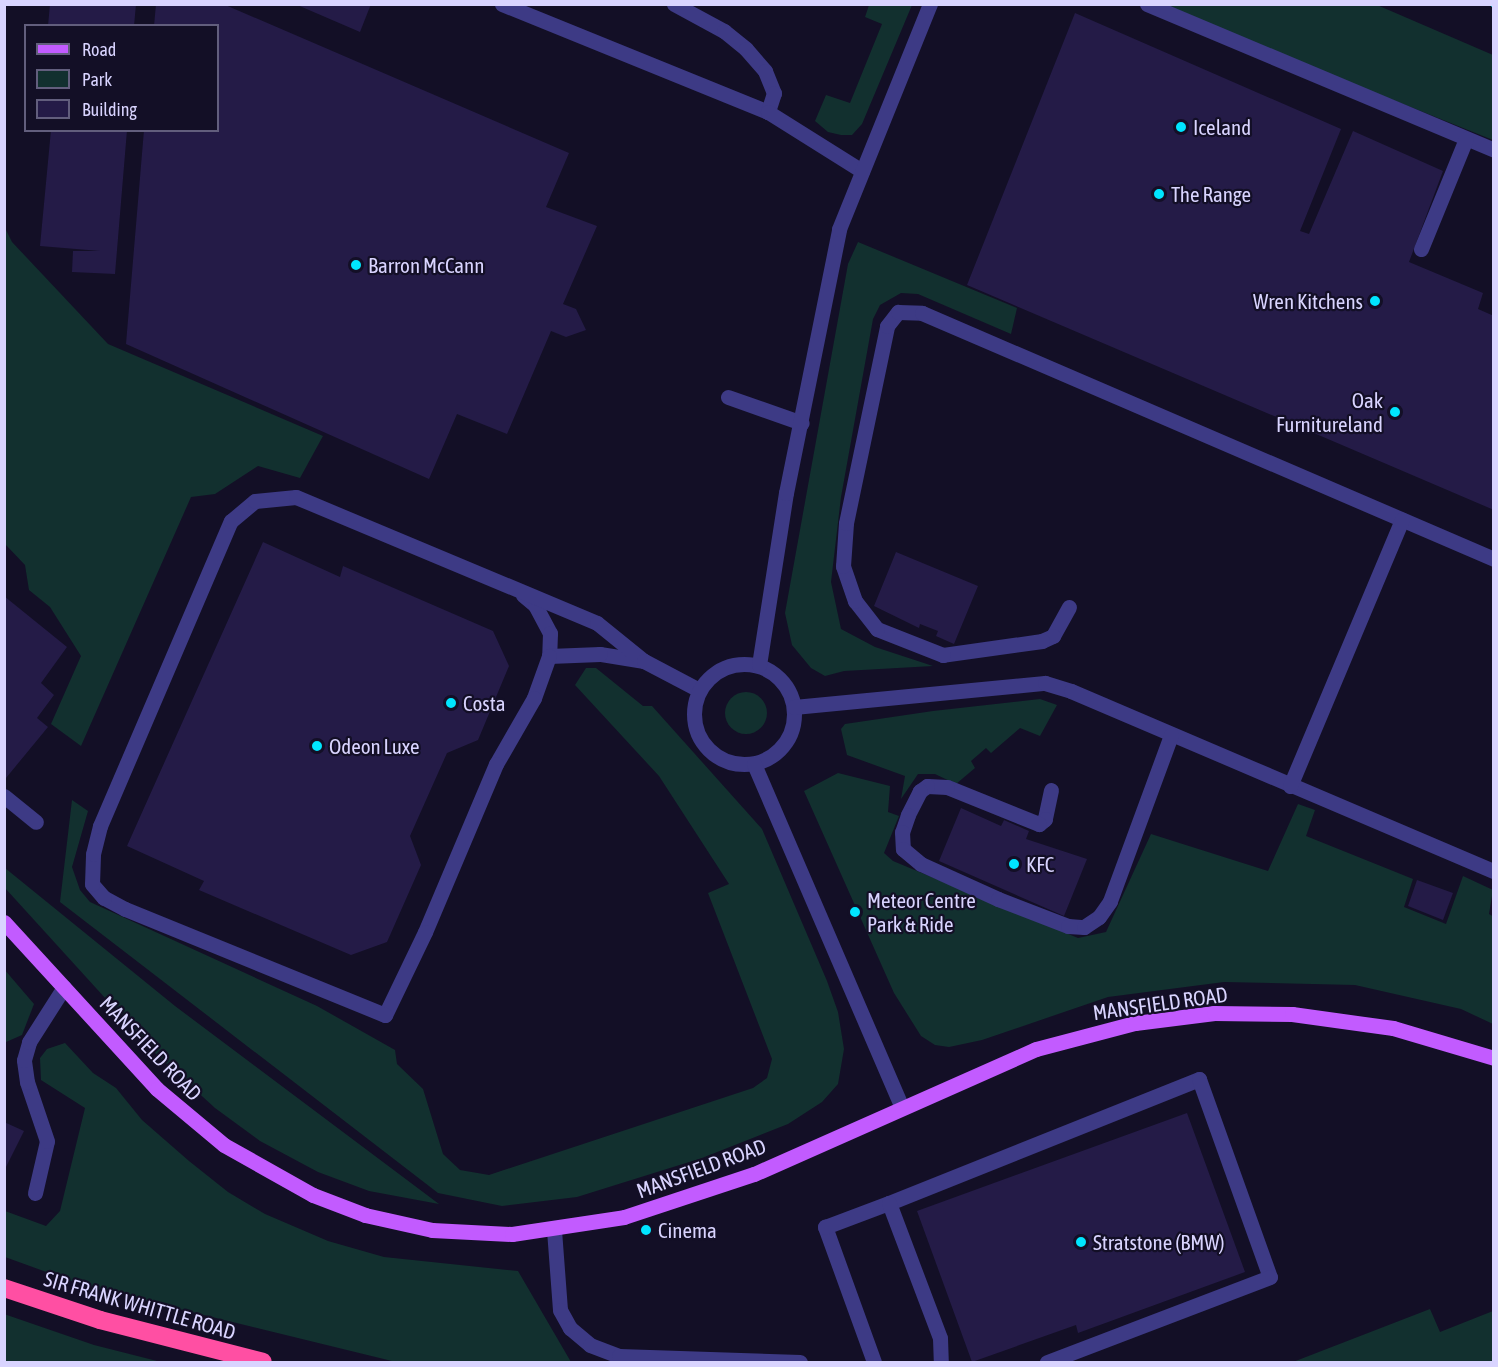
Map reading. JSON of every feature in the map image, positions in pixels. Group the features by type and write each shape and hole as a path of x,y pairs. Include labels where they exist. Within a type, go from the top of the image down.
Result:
{"highway":[{"name":"SIR FRANK WHITTLE ROAD","path":"4,1288 100,1320 263,1362"}],"main road":[{"name":"MANSFIELD ROAD","path":"4,922 157,1089 224,1145 283,1181 343,1207 432,1230 512,1234 554,1230 624,1218 718,1187 1036,1049 1134,1023 1214,1013 1292,1014 1393,1028 1494,1058"}],"street":[{"path":"502,4 768,112 862,171"},
{"path":"674,4 698,15 746,49 765,71 774,93 768,112"},
{"path":"759,665 786,493 802,423 839,229 930,4"},
{"path":"1147,4 1494,150"},
{"path":"1421,249 1466,139"},
{"path":"1069,607 1053,636 1042,641 943,655 877,628 855,601 843,566 846,523 852,509 887,326 898,312 912,310 1494,559"},
{"path":"728,397 802,423"},
{"path":"519,591 535,605 550,633 549,656 534,698 496,764 425,932 385,1015 377,1015 125,909 94,889 93,854 100,826 231,521 255,501 296,497 597,623 644,661 699,690"},
{"path":"1290,786 1402,520"},
{"path":"549,656 600,654 644,661"},
{"path":"759,665 786,685 794,707 794,723 780,749 754,764 738,764 709,750 694,722 699,690 724,667 759,665"},
{"path":"794,707 1045,683 1494,871"},
{"path":"1051,790 1045,819 1039,824 947,787 927,786 920,791 908,816 902,832 903,849 921,864 998,898 1061,924 1084,927 1099,917 1110,901 1171,735"},
{"path":"754,764 902,1107"},
{"path":"4,796 36,822"},
{"path":"35,1193 45,1162 47,1141 27,1082 24,1060 29,1042 64,987"},
{"path":"874,1362 825,1227 1199,1079 1270,1277 1047,1362"},
{"path":"889,1203 940,1338 941,1362"},
{"path":"554,1230 560,1310 570,1328 590,1345 619,1356 800,1362"}],"green space":[{"path":"869,5 912,5 862,124 852,135 828,132 815,121 826,95 850,103 882,24 865,17"},
{"path":"1156,5 1377,5 1493,55 1493,140"},
{"path":"4,226 12,242 108,344 323,436 300,478 258,466 215,494 191,497 81,746 51,724 81,656 50,607 29,590 25,565 5,544"},
{"path":"858,242 1017,308 1011,334 918,294 901,293 880,305 873,319 841,497 831,582 841,629 875,647 933,666 844,671 825,676 811,668 792,645 785,613 848,264"},
{"path":"586,668 596,668 643,706 652,706 762,829 827,981 838,1012 844,1049 838,1084 822,1102 788,1124 702,1158 577,1197 502,1206 438,1193 60,902 72,800 88,811 72,867 80,890 90,902 317,1006 395,1050 397,1064 423,1089 443,1154 460,1170 489,1175 753,1088 767,1078 772,1059 708,893 729,884 659,776 575,685"},
{"path":"746,692 754,693 761,698 766,705 766,721 761,728 754,733 746,734 738,733 731,728 726,721 725,713 726,705 731,698 738,693"},
{"path":"1040,699 1057,705 1040,736 1020,728 991,753 986,748 971,761 975,768 956,784 935,774 918,774 901,799 905,776 847,755 841,729 845,724"},
{"path":"838,773 890,786 888,812 899,816 884,853 893,861 1078,938 1106,932 1151,834 1268,871 1298,804 1315,810 1306,836 1413,879 1404,907 1446,924 1463,876 1493,890 1489,914 1494,917 1493,1024 1461,1009 1355,985 1224,982 1108,997 982,1040 949,1047 935,1045 921,1036 894,993 804,791"},
{"path":"5,868 175,1006 439,1204 369,1191 318,1172 260,1141 215,1108 156,1054 5,888"},
{"path":"4,969 34,1004 22,1035 6,1042"},
{"path":"65,1043 93,1073 116,1088 142,1120 189,1161 228,1192 265,1214 328,1241 384,1257 518,1271 571,1362 396,1362 85,1286 5,1257 5,1211 46,1226 60,1211 85,1108 41,1080 40,1058 47,1049"},
{"path":"1430,1309 1440,1332 1493,1311 1493,1362 1293,1362"},
{"path":"4,1314 94,1345 161,1362 5,1362"}],"building":[{"path":"50,4 136,4 134,24 48,24"},
{"name":"Barron McCann","path":"156,4 223,4 569,153 546,207 597,226 563,304 576,309 586,330 566,337 551,331 507,434 457,414 429,479 126,344 144,132 219,132 219,24 154,24"},
{"path":"295,4 371,4 360,32"},
{"path":"1075,13 1341,129 1300,231 1309,234 1353,131 1443,171 1409,262 1483,293 1478,309 1494,316 1494,510 967,285"},
{"path":"51,132 127,132 115,274 72,272 73,251 100,251 40,246"},
{"name":"Odeon Luxe","path":"263,542 340,577 343,566 493,631 509,666 478,740 447,753 410,836 421,865 387,942 351,955 199,890 204,881 127,846"},
{"path":"896,552 978,586 954,644 936,636 938,631 920,624 919,628 874,606"},
{"path":"4,596 67,647 41,683 54,695 37,718 48,727 6,778"},
{"name":"KFC","path":"961,808 1001,826 1004,820 1029,831 1026,839 1087,859 1064,916 939,861"},
{"path":"1417,880 1453,893 1443,920 1408,906"},
{"name":"Stratstone (BMW)","path":"1187,1113 1245,1272 1078,1333 1076,1325 972,1362 917,1211"},
{"path":"4,1122 24,1131 4,1171"}],"place":[{"name":"Iceland","path":"1181,127"},
{"name":"The Range","path":"1159,194"},
{"name":"Barron McCann","path":"356,265"},
{"name":"Wren Kitchens","path":"1375,301"},
{"name":"Oak Furnitureland","path":"1395,412"},
{"name":"Costa","path":"451,703"},
{"name":"Odeon Luxe","path":"317,746"},
{"name":"KFC","path":"1014,864"},
{"name":"Meteor Centre Park & Ride","path":"855,912"},
{"name":"Cinema","path":"646,1230"},
{"name":"Stratstone (BMW)","path":"1081,1242"}]}
